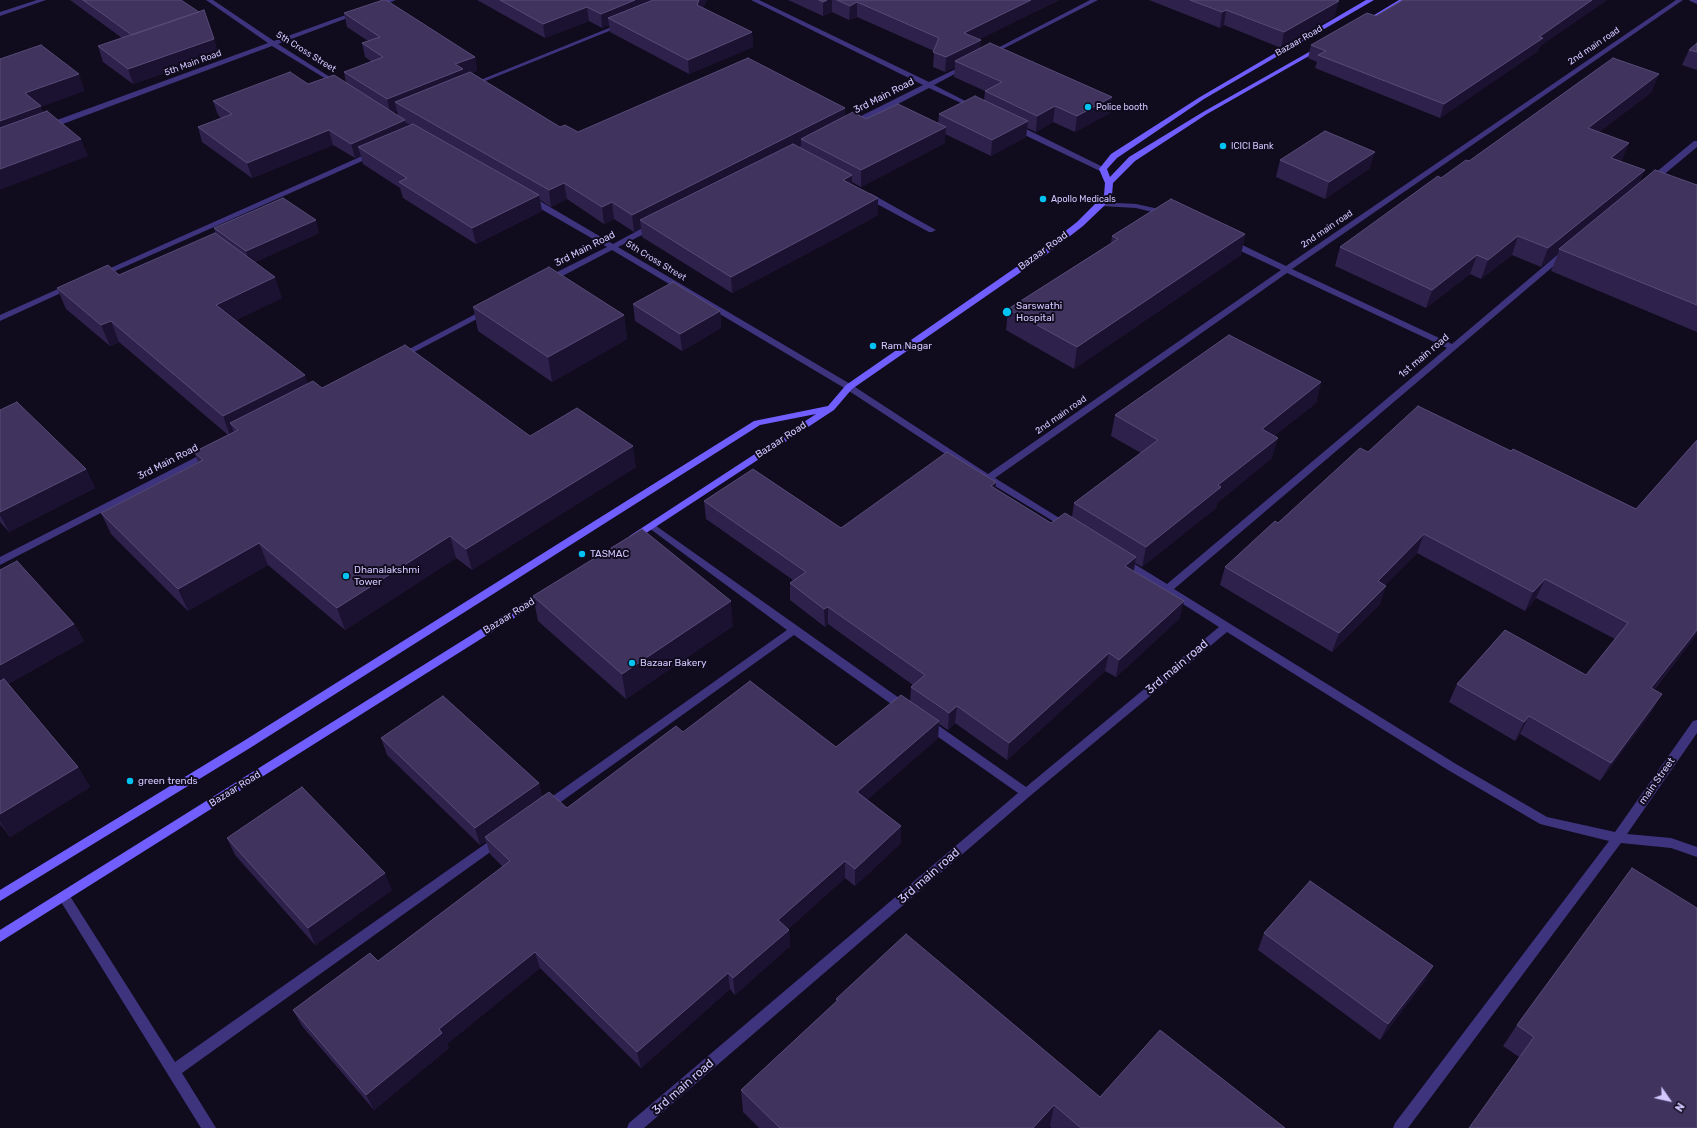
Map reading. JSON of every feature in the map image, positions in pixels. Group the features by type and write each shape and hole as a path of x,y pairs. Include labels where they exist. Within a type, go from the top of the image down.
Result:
{"main road":[{"name":"Bazaar Road","path":"1103,169 1114,156 1202,98 1371,0"},
{"path":"1356,28 1404,0"},
{"name":"Bazaar Road","path":"626,542 831,408 849,387 1044,252 1080,224 1101,204 1108,195 1109,183 1132,159 1205,113 1328,43"},
{"path":"1103,169 1109,183"},
{"path":"0,896 246,745 757,423 831,408"},
{"name":"Bazaar Road","path":"0,937 554,587"}],"street":[{"path":"0,14 43,0"},
{"name":"5th Cross Street","path":"209,0 272,43 345,88"},
{"name":"5th Main Road","path":"44,128 272,43 393,0"},
{"path":"754,0 984,112"},
{"name":"3rd Main Road","path":"847,127 1094,0"},
{"name":"2nd main road","path":"988,478 1287,269 1680,0"},
{"path":"1692,0 1697,2"},
{"path":"464,88 631,20"},
{"path":"1005,122 1103,169"},
{"path":"1648,184 1697,143"},
{"path":"95,276 381,151"},
{"path":"862,192 932,230"},
{"name":"5th Cross Street","path":"525,197 613,247 849,387 1074,532"},
{"path":"1101,204 1136,206 1173,217"},
{"name":"3rd Main Road","path":"543,283 661,222"},
{"path":"1223,240 1452,347"},
{"name":"1st main road","path":"1167,589 1574,245"},
{"path":"0,318 80,283"},
{"path":"395,359 493,308"},
{"name":"3rd Main Road","path":"0,561 218,449"},
{"path":"652,526 794,630 1026,793"},
{"path":"1114,556 1452,767 1544,821 1618,838 1671,843 1697,852"},
{"name":"3rd main road","path":"634,1128 1026,793 1226,627"},
{"path":"535,814 794,630"},
{"name":"main Street","path":"1400,1128 1618,838 1697,724"},
{"path":"172,1071 509,832"},
{"path":"64,897 209,1128"}],"building":[{"path":"83,0 181,0 199,12 132,35"},
{"path":"386,0 475,57 455,64 463,69 387,99 344,72 383,57 362,43 380,37 344,13"},
{"path":"500,0 635,0 601,14 587,7 543,24"},
{"path":"653,0 699,0 697,5 752,32 688,60 608,18"},
{"path":"837,0 1031,0 964,33 981,40 946,57 933,52 939,38 857,2 850,6"},
{"path":"1190,0 1339,1 1284,32 1226,10 1222,12"},
{"path":"1403,0 1592,0 1539,37 1543,38 1444,104 1318,55 1326,51 1311,45 1367,13 1376,16"},
{"path":"204,10 214,39 128,69 98,46"},
{"path":"990,43 1112,97 1077,116 1055,106 1037,116 985,91 1002,82 955,61"},
{"path":"1697,43 1697,52 1689,50"},
{"path":"41,45 79,74 25,93 41,106 0,121 0,59"},
{"path":"748,58 845,108 632,215 612,202 602,207 564,183 549,190 395,102 470,72 560,127 565,125 578,132"},
{"path":"1613,58 1659,74 1588,128 1629,143 1611,158 1645,170 1548,248 1518,236 1488,260 1477,255 1432,290 1340,247 1438,176 1441,178 1466,160 1469,161"},
{"path":"290,72 308,84 334,75 405,120 351,144 329,130 247,163 198,127 232,114 213,101"},
{"path":"975,96 1028,121 992,140 939,114"},
{"path":"898,104 946,127 861,170 801,139 853,112 866,119"},
{"path":"47,111 81,139 0,169 0,128"},
{"path":"413,124 539,195 472,228 399,182 407,178 358,147"},
{"path":"1325,131 1375,152 1329,182 1280,160"},
{"path":"793,144 852,175 843,180 878,198 731,277 640,220"},
{"path":"1655,170 1697,185 1697,305 1559,249"},
{"path":"283,198 316,220 246,251 214,228"},
{"path":"1171,199 1245,234 1077,347 1008,309 1118,239 1112,236"},
{"path":"215,233 275,277 216,305 305,375 223,416 111,321 101,325 57,288 108,265 119,275"},
{"path":"549,267 624,315 548,357 473,307"},
{"path":"673,282 720,311 680,334 633,304"},
{"path":"1229,335 1321,382 1262,429 1278,438 1218,485 1221,487 1146,547 1074,503 1158,440 1115,415"},
{"path":"405,345 530,436 577,408 633,446 466,549 450,536 337,608 259,543 178,589 101,513 203,460 194,452 238,430 230,423 313,381 322,388"},
{"path":"17,402 86,469 0,512 0,410"},
{"path":"1418,406 1511,451 1513,449 1636,509 1697,440 1697,630 1651,688 1662,694 1611,763 1529,716 1524,722 1457,684 1505,630 1586,675 1628,623 1545,579 1533,592 1424,534 1378,581 1386,586 1339,633 1225,567 1275,521 1278,523 1360,448 1368,452"},
{"path":"947,452 996,482 991,486 1051,523 1065,513 1136,557 1125,566 1184,601 1119,660 1109,653 1009,743 957,706 949,713 911,687 925,675 828,607 824,609 790,583 806,572 704,501 753,469 841,528"},
{"name":"Bazaar Bakery","path":"642,529 731,601 622,674 533,596"},
{"path":"17,561 74,624 0,665 0,570"},
{"path":"4,679 78,767 0,814 0,681"},
{"path":"750,681 836,747 901,695 939,721 857,792 901,826 855,869 845,861 778,920 789,930 733,978 728,973 637,1052 535,952 439,1029 442,1033 366,1095 293,1010 370,953 378,961 510,861 485,837 549,792 567,808 676,726 683,732"},
{"path":"443,696 539,783 475,828 381,738"},
{"path":"302,787 385,873 308,928 227,838"},
{"path":"1632,868 1697,908 1697,1128 1469,1128 1534,1037 1517,1025"},
{"path":"1310,881 1433,966 1388,1024 1264,933"},
{"path":"906,934 1100,1097 1160,1030 1285,1128 1081,1128 1054,1105 1033,1128 780,1128 741,1090 838,1000 836,999"}],"place":[{"name":"Police booth","path":"1088,107"},
{"name":"ICICI Bank","path":"1223,146"},
{"name":"Apollo Medicals","path":"1043,199"},
{"name":"Sarswathi Hospital","path":"1007,312"},
{"name":"Ram Nagar","path":"873,346"},
{"name":"TASMAC","path":"582,554"},
{"name":"Dhanalakshmi Tower","path":"346,576"},
{"name":"Bazaar Bakery","path":"632,663"},
{"name":"green trends","path":"130,781"}]}
